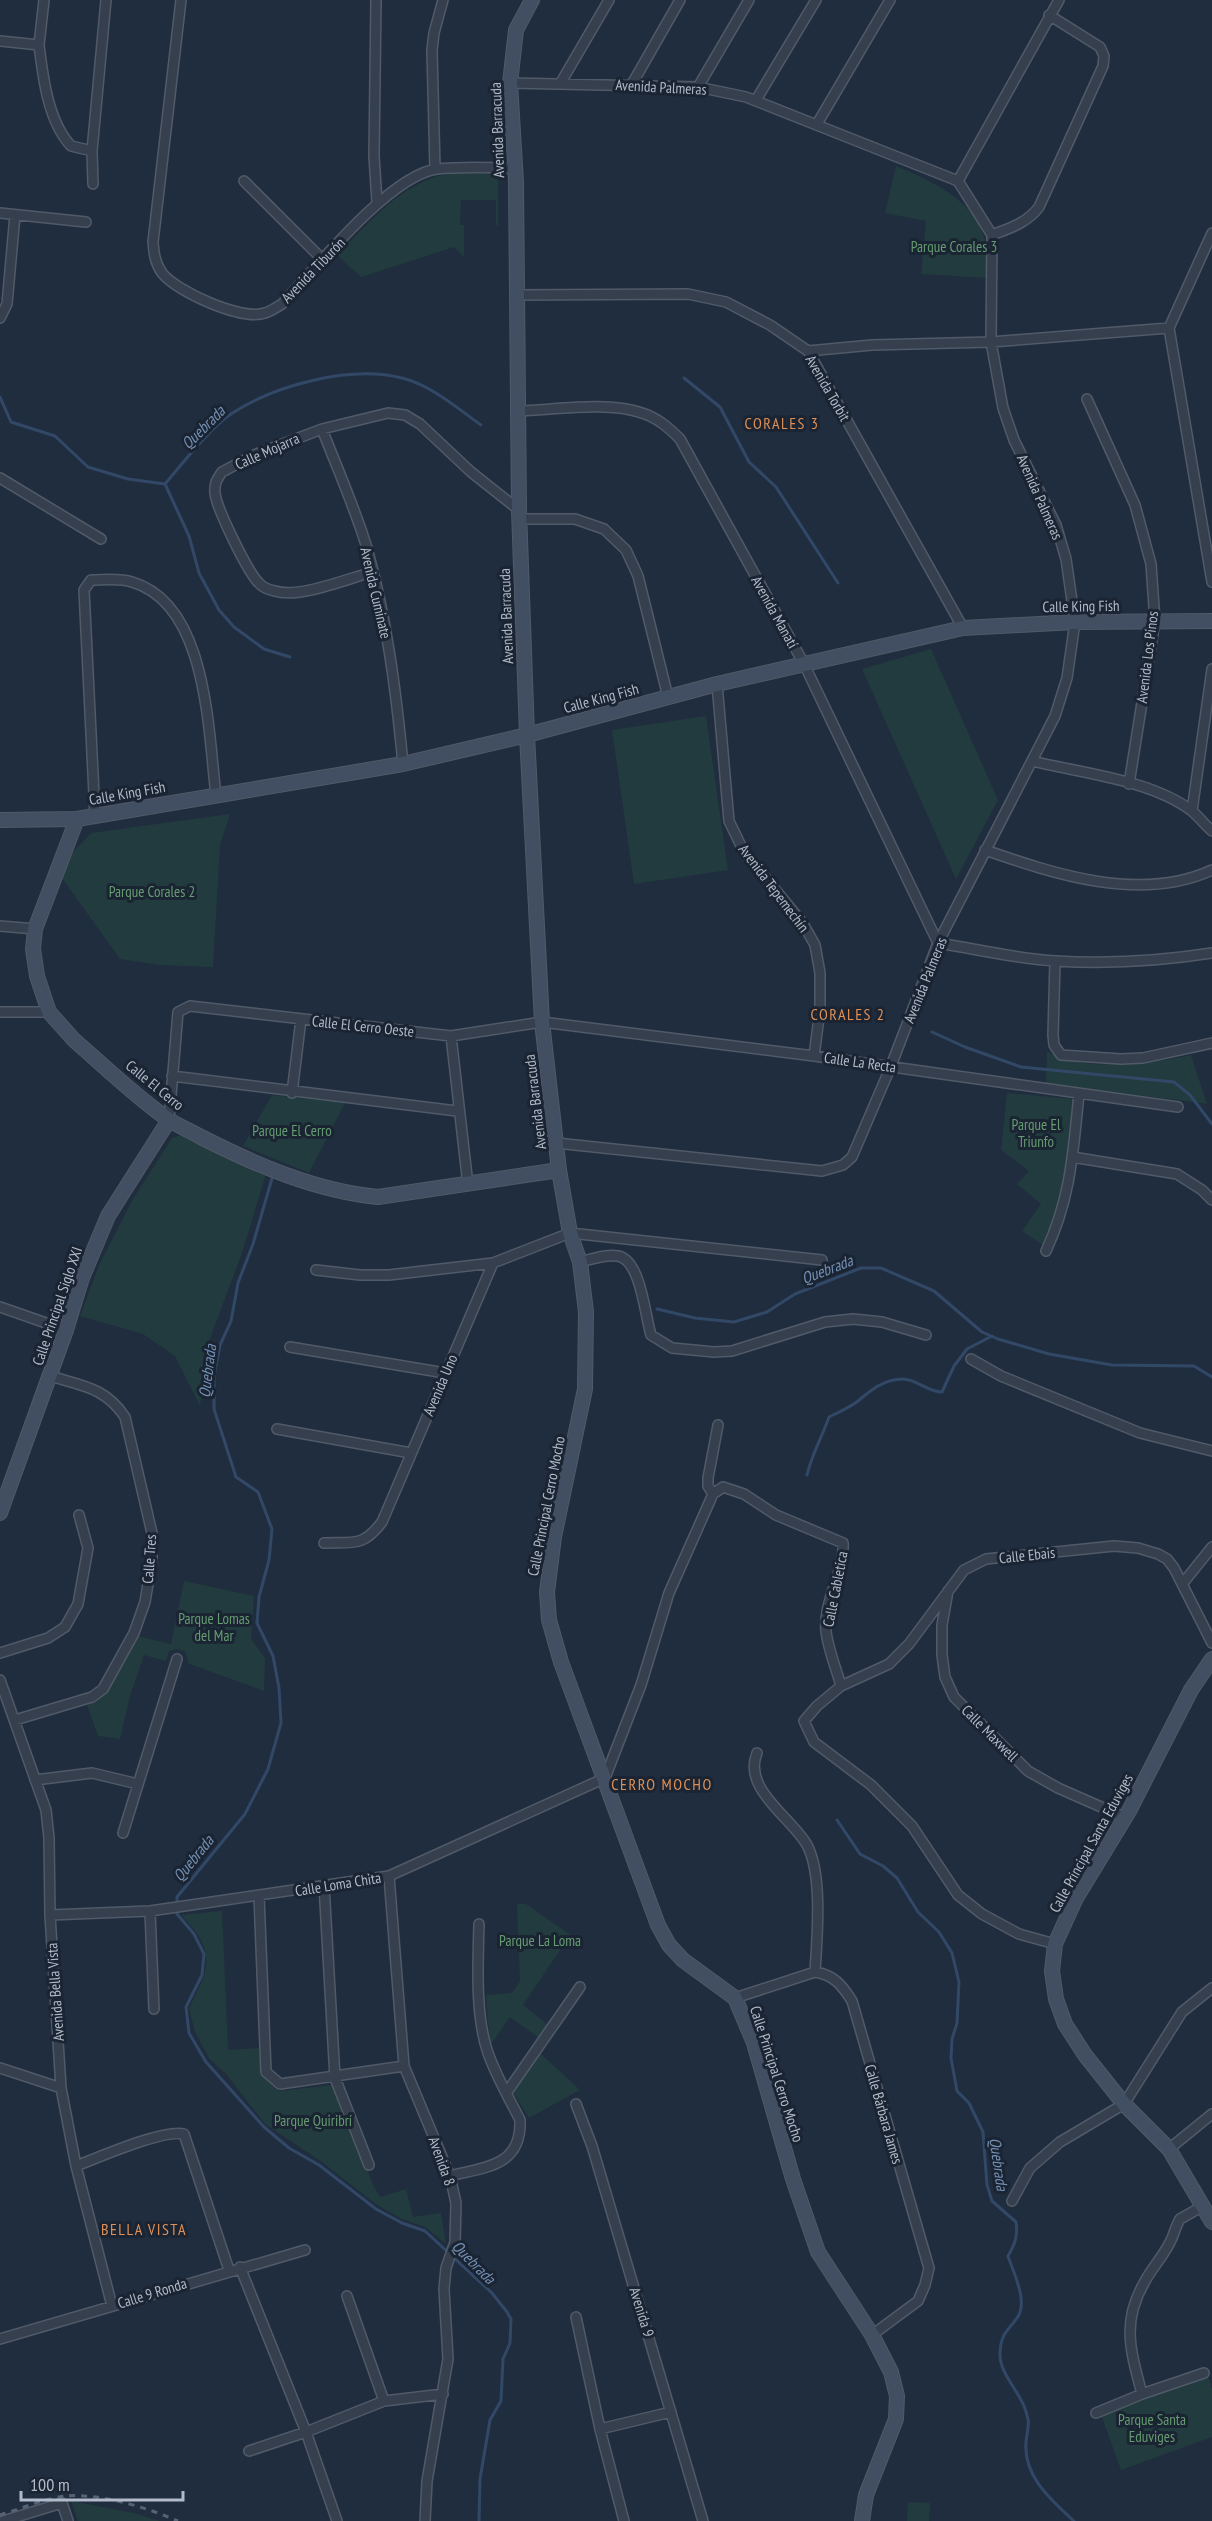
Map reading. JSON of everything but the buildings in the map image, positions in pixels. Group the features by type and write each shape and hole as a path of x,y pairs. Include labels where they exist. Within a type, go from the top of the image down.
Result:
{"street":[{"path":"44,0 39,45 41,65 57,126 71,146 92,151"},
{"path":"93,184 92,151 106,0"},
{"name":"Avenida Tiburón","path":"181,0 154,225 154,259 173,284 199,298 250,315 265,314 282,304 377,202 419,175 435,169 515,168"},
{"path":"435,169 432,50 443,0"},
{"name":"Avenida Barracuda","path":"532,0 516,30 510,82 515,168 520,515 527,735 542,1023 559,1170 570,1233"},
{"path":"560,84 609,0"},
{"path":"632,84 680,0"},
{"path":"698,87 749,0"},
{"path":"756,100 816,0"},
{"path":"817,124 890,0"},
{"path":"1049,15 1100,47 1104,56 1103,66 1039,207 1022,223 992,235 958,182 1049,15 1059,0"},
{"path":"373,1 374,156 377,202"},
{"path":"0,41 39,45"},
{"name":"Avenida Palmeras","path":"510,82 698,87 756,100 958,182"},
{"path":"244,181 323,260"},
{"path":"0,213 86,222"},
{"path":"0,318 7,304 15,215"},
{"path":"1212,232 1169,328 1212,582"},
{"name":"Avenida Palmeras","path":"556,1143 822,1171 843,1165 852,1157 891,1066 938,943 1055,716 1067,678 1075,622 1066,559 1056,525 1014,440 1004,408 991,342 992,235"},
{"name":"Avenida Torbit","path":"517,295 688,294 726,302 770,325 808,351 963,628"},
{"path":"808,351 872,345 991,342 1169,328"},
{"name":"Avenida Los Pinos","path":"1086,399 1101,434 1121,470 1142,526 1150,564 1155,621 1129,784"},
{"name":"Avenida Manatí","path":"518,411 622,408 644,413 664,424 680,439 804,664 938,943"},
{"name":"Calle Mojarra","path":"373,572 300,592 277,592 259,584 247,566 215,495 215,482 222,472 254,455 322,429 388,413 405,415 420,424 520,515"},
{"name":"Avenida Cuminate","path":"322,429 366,545 373,572 394,672 403,764"},
{"path":"0,478 101,539"},
{"path":"520,515 575,519 604,529 626,550 640,585 668,697"},
{"path":"95,815 84,590 91,580 131,581 154,592 173,611 188,634 199,664 216,795"},
{"name":"Calle King Fish","path":"0,820 77,819 403,764 527,735 717,684 963,628 1075,622 1212,621"},
{"path":"1192,811 1212,669"},
{"name":"Avenida Tepemechín","path":"717,684 729,820 744,852 802,922 815,945 820,974 820,1010 814,1056"},
{"path":"1032,761 1129,784 1164,795 1192,811 1212,831"},
{"name":"Calle El Cerro","path":"77,819 35,929 33,949 37,976 49,1012 74,1041 169,1120 220,1147 264,1166 352,1195 378,1197 559,1170"},
{"path":"986,850 1051,872 1100,881 1136,884 1167,883 1212,870"},
{"path":"0,926 35,929"},
{"path":"938,943 1055,961 1131,961 1184,958 1212,953"},
{"path":"1055,961 1053,1035 1054,1046 1061,1055 1121,1059 1143,1058 1212,1043"},
{"name":"Calle El Cerro Oeste","path":"172,1077 178,1012 190,1006 451,1036 542,1023"},
{"path":"0,1012 49,1012"},
{"path":"292,1092 301,1019"},
{"name":"Calle La Recta","path":"542,1023 891,1066 1178,1107"},
{"path":"451,1036 457,1111 468,1185"},
{"path":"169,1120 172,1077 457,1111"},
{"path":"1046,1251 1068,1193 1079,1094"},
{"name":"Calle Principal Siglo XXI","path":"0,1514 66,1330 82,1278 108,1216 169,1120"},
{"path":"1072,1157 1142,1166 1177,1174 1203,1190 1212,1200"},
{"path":"316,1270 360,1275 388,1275 493,1263 570,1233 822,1260"},
{"name":"Calle Principal Cerro Mocho","path":"570,1233 580,1262 586,1312 585,1389 554,1537 547,1592 549,1620 561,1662 658,1925 669,1945 683,1960 735,1998 754,2043 793,2179 818,2252 872,2335 891,2372 897,2396 896,2419 866,2495 862,2521"},
{"path":"580,1262 600,1257 618,1256 627,1261 636,1273 651,1335 672,1348 714,1352 732,1351 825,1322 853,1319 882,1322 926,1335"},
{"name":"Avenida Uno","path":"324,1543 363,1542 382,1522 493,1263"},
{"path":"0,1307 66,1330"},
{"path":"290,1347 445,1373"},
{"path":"970,1359 1001,1376 1140,1433 1212,1451"},
{"name":"Calle Tres","path":"15,1720 92,1697 103,1689 134,1633 145,1602 152,1559 153,1533 125,1417 115,1402 100,1391 50,1376"},
{"path":"605,1778 641,1684 669,1593 712,1494 708,1486 708,1478 718,1425"},
{"path":"277,1429 411,1453"},
{"name":"Calle Cabletica","path":"712,1494 723,1487 744,1494 776,1515 843,1543 844,1556 831,1596 826,1630 841,1686"},
{"path":"0,1653 48,1638 65,1627 74,1612 78,1604 88,1548 79,1515"},
{"name":"Calle Ebais","path":"841,1686 890,1664 909,1644 964,1570 986,1559 1114,1546 1138,1548 1158,1554 1174,1568 1212,1643"},
{"path":"1183,1583 1212,1547"},
{"name":"Calle Maxwell","path":"948,1589 942,1625 942,1655 945,1677 954,1697 1028,1771 1058,1788 1124,1817"},
{"path":"123,1833 177,1659"},
{"name":"Calle Principal Santa Eduviges","path":"1212,1659 1191,1690 1124,1817 1076,1898 1054,1944 1052,1971 1056,1999 1065,2024 1085,2055 1124,2104 1168,2149 1212,2221"},
{"name":"Avenida Bella Vista","path":"0,1680 46,1810 61,2088 76,2166 112,2306"},
{"path":"841,1686 817,1706 804,1721 814,1743 893,1805 912,1826 958,1895 982,1914 1019,1934 1054,1944"},
{"path":"735,1998 815,1972 818,1888 807,1846 769,1801 755,1776 757,1753"},
{"path":"35,1780 92,1773 138,1784"},
{"name":"Calle Loma Chita","path":"50,1915 150,1911 389,1876 605,1778"},
{"name":"Avenida 8","path":"389,1876 404,2066 450,2176 456,2203 455,2242 446,2268 444,2289 448,2359 427,2481 425,2521"},
{"path":"324,1885 335,2078 369,2165"},
{"path":"259,1896 266,2072 280,2084 335,2078 404,2066"},
{"path":"150,1911 154,2009"},
{"path":"450,2176 505,2161 514,2150 520,2132 520,2121 488,2053 482,2024 479,1924"},
{"name":"Calle Bárbara James","path":"815,1972 829,1974 843,1987 852,2001 929,2268 918,2301 872,2335"},
{"path":"507,2092 580,1987"},
{"path":"1012,2200 1030,2168 1060,2142 1124,2104 1182,2012 1212,1988"},
{"path":"0,2068 61,2088"},
{"name":"Avenida 9","path":"576,2104 592,2146 703,2521"},
{"path":"1168,2149 1212,2114"},
{"path":"76,2166 160,2136 177,2132 184,2134 188,2140 229,2270"},
{"path":"1142,2394 1130,2348 1131,2313 1143,2284 1170,2242 1180,2218 1203,2206"},
{"name":"Calle 9 Ronda","path":"0,2339 229,2270 305,2250"},
{"path":"240,2267 306,2432 337,2521"},
{"path":"347,2296 384,2401"},
{"path":"576,2318 600,2429 624,2521"},
{"path":"1096,2413 1142,2394 1204,2373"},
{"path":"249,2451 306,2432 384,2401 442,2394"},
{"path":"600,2429 671,2412"},
{"path":"3,2521 62,2504 68,2521"}],"green space":[{"name":"Parque Corales 3","path":"896,166 940,187 965,206 983,233 988,253 988,278 921,274 926,221 885,213"},
{"path":"452,174 498,175 498,225 496,225 496,200 461,200 460,225 464,225 464,257 454,247 361,277 337,255 383,209 423,182"},
{"path":"931,649 998,800 956,879 862,669"},
{"path":"706,716 728,870 634,884 612,730"},
{"name":"Parque Corales 2","path":"230,814 220,845 213,967 160,965 120,959 62,878 73,852 91,833"},
{"path":"1047,1051 1060,1058 1096,1064 1138,1063 1191,1055 1207,1104 1046,1083"},
{"name":"Parque El Triunfo","path":"1007,1093 1074,1099 1063,1193 1046,1247 1022,1231 1041,1204 1017,1184 1029,1171 1001,1150"},
{"name":"Parque El Cerro","path":"272,1095 345,1103 309,1173 243,1146"},
{"path":"181,1135 195,1139 266,1174 241,1256 209,1341 200,1406 175,1356 143,1334 80,1316 99,1265 133,1199 172,1138"},
{"name":"Parque Lomas del Mar","path":"184,1581 254,1596 251,1639 265,1658 264,1691 187,1663 185,1651 177,1649 169,1651 166,1661 144,1655 130,1696 120,1739 98,1736 86,1702 106,1693 137,1636 171,1644"},
{"name":"Parque La Loma","path":"517,1904 526,1904 582,1943 562,1947 523,2005 548,2025 539,2038 510,2017 490,2046 486,1995 512,1993 520,1981"},
{"name":"Parque Quiribrí","path":"222,1911 228,2050 259,2048 263,2077 279,2091 333,2085 373,2185 380,2197 406,2189 413,2217 441,2213 446,2244 425,2227 402,2219 377,2205 322,2162 265,2124 226,2074 209,2058 195,2032 189,2008 205,1970 205,1949 181,1915"},
{"path":"539,2052 580,2090 529,2118 514,2094 515,2086"},
{"name":"Parque Santa Eduviges","path":"1208,2376 1212,2389 1212,2437 1121,2470 1101,2415"},
{"path":"71,2501 134,2513 160,2521 78,2521"},
{"path":"908,2502 930,2503 929,2521 907,2521"}],"waterway":[{"name":"Quebrada","path":"165,484 206,437 231,414 269,394 314,380 360,374 402,378 433,391 481,425"},
{"path":"684,378 720,407 749,462 776,487 838,583"},
{"name":"Quebrada","path":"0,397 11,422 55,436 88,467 128,479 165,484"},
{"path":"165,484 189,536 199,573 219,610 234,627 264,649 290,657"},
{"path":"932,1032 965,1047 1021,1067 1174,1082 1190,1095 1212,1124"},
{"name":"Quebrada","path":"273,1175 253,1244 238,1283 231,1321 220,1345 214,1376 214,1409 236,1477 258,1492 272,1529 269,1560 259,1597 257,1623 273,1656 279,1688 281,1723 268,1769 245,1814 177,1897 177,1914 194,1934 204,1954 202,1975 186,2007 189,2033 206,2062 264,2127 289,2148 319,2165 376,2209 402,2223 425,2231 492,2293 507,2312 511,2319 510,2343 503,2359 501,2401 490,2420 480,2479 479,2521"},
{"name":"Quebrada","path":"657,1309 695,1318 734,1322 767,1312 795,1294 861,1268 881,1268 934,1291 982,1332 998,1339 1049,1354 1112,1365 1194,1366 1212,1377"},
{"name":"Quebrada","path":"807,1475 829,1417 851,1406 873,1389 896,1379 913,1381 942,1392 954,1366 967,1349 992,1336"},
{"name":"Quebrada","path":"837,1820 860,1854 883,1866 897,1878 918,1912 939,1932 952,1953 959,1982 957,2023 952,2039 951,2058 957,2091 969,2103 983,2132 987,2185 992,2201 1016,2222 1017,2232 1008,2256 1019,2287 1021,2304 1017,2318 1003,2337 1000,2360 1028,2417 1026,2454 1029,2466 1048,2496 1074,2521"}],"railway":[{"path":"0,2515 50,2499 79,2496 124,2502 178,2521"}],"district":[{"name":"CORALES 3","path":"782,423"},
{"name":"CORALES 2","path":"848,1014"},
{"name":"CERRO MOCHO","path":"662,1784"},
{"name":"BELLA VISTA","path":"144,2229"}]}
